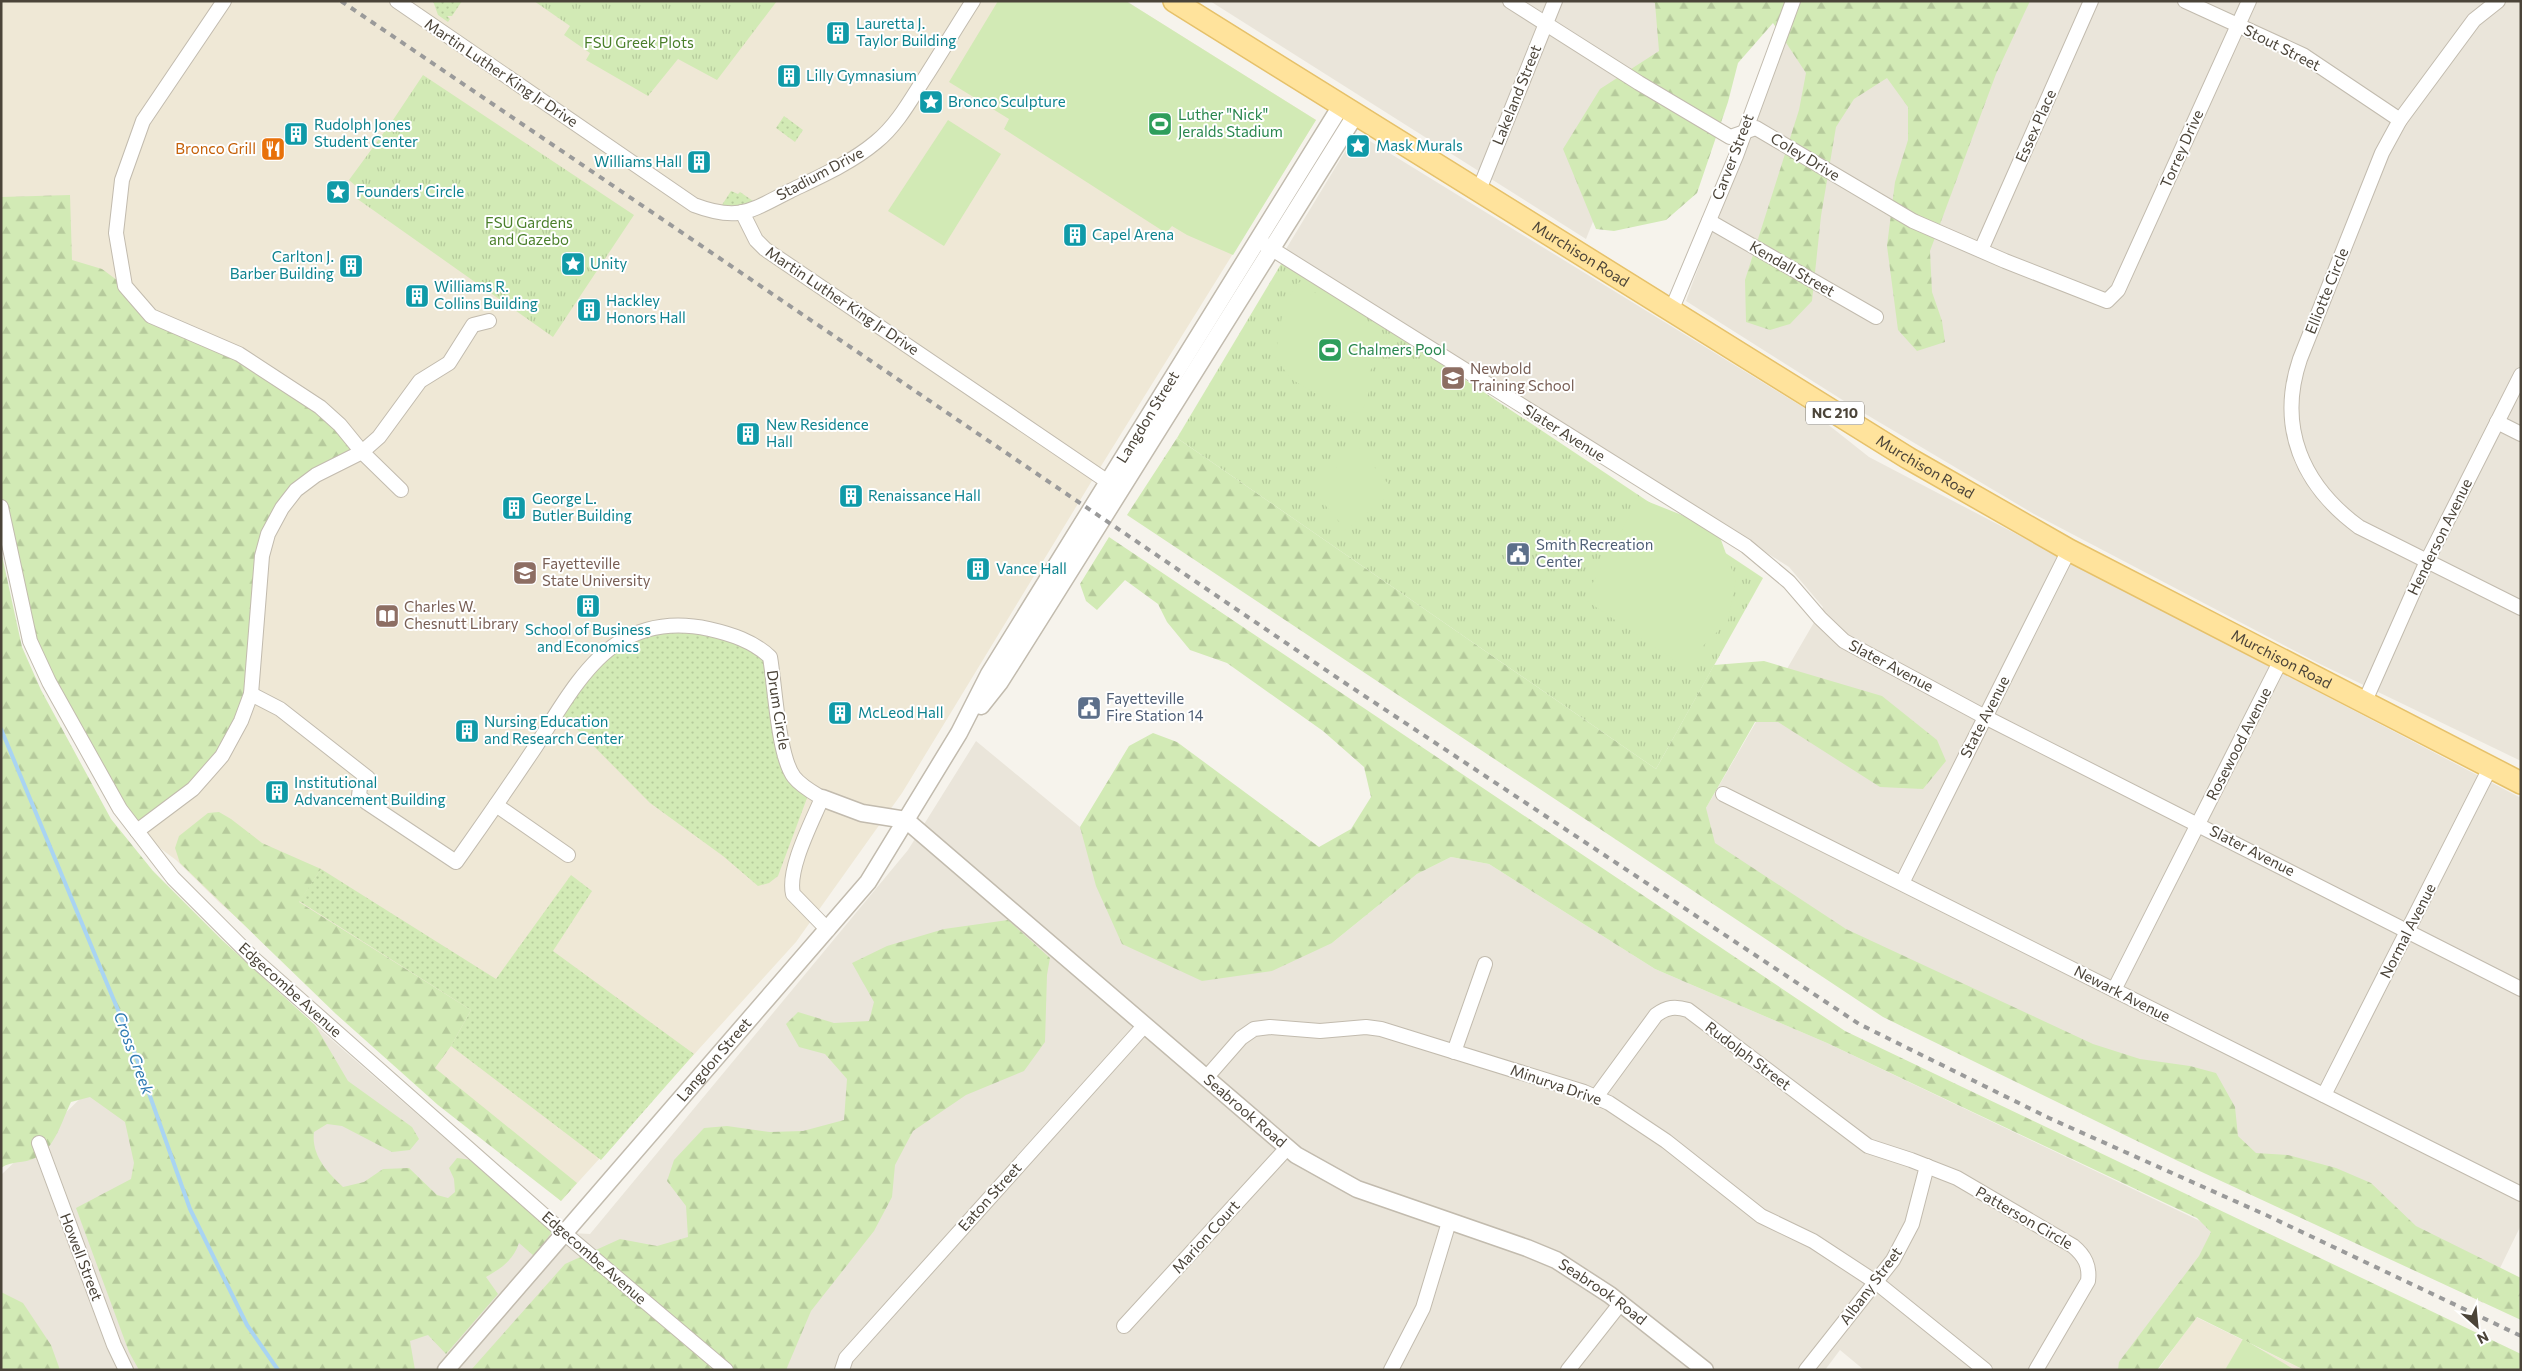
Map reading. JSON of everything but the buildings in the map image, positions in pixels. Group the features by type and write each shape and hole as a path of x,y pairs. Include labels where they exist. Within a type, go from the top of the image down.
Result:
{"main road":[{"name":"Murchison Road","path":"1187,5 1349,109 1908,458 2069,550 2282,658 2521,783"}],"street":[{"path":"224,1 143,121 125,171 116,233 125,286 151,316 239,354 305,396 340,425 362,452 401,490"},
{"name":"Martin Luther King Jr Drive","path":"397,1 694,204 714,212 734,214 742,212 756,240 765,249 1113,486"},
{"name":"Stadium Drive","path":"742,212 755,209 853,159 882,137 907,107 973,1"},
{"name":"Coley Drive","path":"1510,1 1730,137 1756,128 1913,220 2100,299 2107,300 2114,296"},
{"name":"Lakeland Street","path":"1479,190 1555,1"},
{"name":"Carver Street","path":"1671,311 1709,221 1793,1"},
{"name":"Essex Place","path":"1981,250 2091,1"},
{"name":"Stout Street","path":"2185,1 2303,55 2400,120"},
{"name":"Torrey Drive","path":"2114,296 2249,1"},
{"name":"Elliotte Circle","path":"2498,1 2474,20 2400,120 2382,154 2300,359 2292,390 2291,414 2294,438 2306,468 2323,495 2339,512 2359,527 2521,608"},
{"name":"Langdon Street","path":"1113,486 1257,240 1349,109"},
{"name":"Langdon Street","path":"446,1370 868,882 959,733 989,674 1272,250 1349,109"},
{"name":"Kendall Street","path":"1709,221 1876,316"},
{"name":"Slater Avenue","path":"1257,240 1746,546 1789,582 1820,618 1844,641 1985,717 2198,823 2521,989"},
{"path":"138,831 193,789 212,768 229,744 241,722 251,694 259,573 266,538 274,522 296,490 316,475 362,452 379,436 420,381 449,363 473,326 490,321"},
{"name":"Henderson Avenue","path":"2365,701 2427,561 2521,375"},
{"path":"2497,422 2521,434"},
{"name":"Edgecombe Avenue","path":"1,507 30,641 48,682 120,809 173,878 239,945 564,1233 726,1370"},
{"name":"State Avenue","path":"1902,883 2069,550"},
{"name":"Drum Circle","path":"251,694 280,709 368,778 360,787 359,796 366,802 456,862 572,692 604,653 624,639 646,629 678,624 694,626 725,633 758,646 770,657 774,694 786,761 792,775 799,783 822,798"},
{"name":"Rosewood Avenue","path":"2114,990 2282,658"},
{"name":"Normal Avenue","path":"2324,1095 2491,766"},
{"name":"Newark Avenue","path":"1723,794 2521,1194"},
{"path":"828,930 793,894 791,886 794,870 822,798 862,813 906,820"},
{"path":"496,805 568,855"},
{"name":"Seabrook Road","path":"906,820 1032,926 1144,1026 1306,1162 1350,1186 1556,1260 1584,1276 1705,1370"},
{"path":"1454,1052 1485,964"},
{"name":"Rudolph Street","path":"1596,1097 1656,1015 1671,1007 1680,1008 1688,1010 1861,1142 1881,1152 1927,1166"},
{"name":"Eaton Street","path":"842,1370 846,1358 1144,1026"},
{"name":"Minurva Drive","path":"1206,1078 1241,1038 1247,1033 1262,1028 1320,1031 1366,1027 1381,1029 1596,1097 1630,1116 1666,1141 1761,1216 1814,1241 1877,1283"},
{"name":"Howell Street","path":"39,1143 114,1345 126,1370"},
{"name":"Marion Court","path":"1124,1326 1287,1148"},
{"name":"Albany Street","path":"1806,1370 1877,1283 1893,1260 1912,1224 1927,1166"},
{"name":"Patterson Circle","path":"1927,1166 1956,1178 2073,1246 2084,1258 2089,1273 2085,1288 2036,1370"},
{"path":"1392,1370 1423,1308 1449,1222"},
{"path":"1877,1283 1985,1370"},
{"path":"1568,1370 1620,1304"}],"shaded area":[{"name":"Fayetteville State University","path":"1,1 1126,1 1316,120 1093,479 902,793 796,942 561,1201 221,904 176,860 137,831 1,517"},
{"path":"1210,1 1682,1 1586,239"},
{"path":"1866,1 2521,1 2521,761 2318,663 2034,514 1852,406 1686,301 1783,38"},
{"path":"1365,138 1816,415 1869,457 2521,798 2521,1225 2483,1303 1671,876 1706,808 1823,607 1789,567 1286,249 1352,140"},
{"path":"976,741 1080,827 1332,943 1417,874 1451,857 1489,864 1655,969 1827,1043 2244,1242 2157,1370 1864,1370 1840,1350 1825,1370 1,1370 1,1175 141,1040 285,999 552,1232 590,1234 908,850"},
{"path":"2196,1317 2304,1370 2158,1370"}],"green space":[{"path":"433,1 462,1 452,16 447,16 450,19 448,22 438,15"},
{"name":"FSU Greek Plots","path":"534,1 777,1 717,80 678,59 648,96 586,60 590,53 564,35 570,26"},
{"name":"Luther \"Nick\" Jeralds Stadium","path":"998,1 1126,1 1316,120 1233,255 1187,235 1172,226 1166,233 1004,129 1009,119 949,82"},
{"path":"1651,1 2030,1 1996,74 1930,251 1932,292 1942,321 1945,342 1917,351 1898,330 1887,246 1895,182 1908,140 1908,107 1887,78 1854,99 1836,127 1821,216 1812,301 1790,324 1770,330 1746,322 1745,280 1799,110 1806,73 1773,23 1738,63 1728,102 1697,193 1666,220 1614,231 1596,229 1563,149 1600,89 1659,51 1655,3"},
{"name":"FSU Gardens and Gazebo","path":"423,75 634,215 553,337 356,198 357,187 349,180"},
{"path":"784,116 803,130 795,142 776,128"},
{"path":"948,120 1001,154 944,246 888,211"},
{"path":"731,191 738,194 740,192 756,203 749,206 720,208"},
{"path":"70,195 72,260 102,269 125,286 151,316 298,391 362,452 316,475 268,534 249,700 197,785 137,831 30,641 1,505 1,197"},
{"path":"1284,259 1763,578 1656,769 1177,438"},
{"name":"Chalmers Pool","path":"1299,282 1389,342 1368,374 1368,397 1361,413 1345,411 1291,379 1275,357 1284,304"},
{"path":"1177,438 1656,769 1714,665 1764,661 1882,696 1937,740 1946,761 1923,789 1880,787 1778,722 1755,722 1706,808 1715,843 1846,929 2093,1044 2140,1059 2190,1066 2216,1073 2235,1107 2238,1136 2256,1153 2288,1155 2336,1168 2371,1183 2416,1226 2521,1278 2521,1320 2178,1161 1883,1017 1127,515"},
{"path":"1359,448 1394,491 1346,530 1311,488"},
{"path":"1639,498 1717,529 1736,581 1728,621 1683,666 1584,599"},
{"path":"1109,537 1845,1031 2521,1354 2521,1370 2304,1370 2197,1317 2157,1370 2118,1370 2119,1362 2199,1256 2211,1232 2197,1218 1827,1043 1655,969 1489,864 1451,857 1417,874 1332,943 1272,971 1202,981 1122,944 1096,886 1080,827 1129,746 1153,733 1177,742 1319,847 1351,829 1371,797 1364,767 1323,731 1227,663 1190,650 1167,622 1158,604 1125,580 1097,610 1086,601 1080,584"},
{"path":"1,551 22,647 41,690 111,819 153,871 222,940 315,1025 348,1081 412,1127 419,1139 410,1150 392,1152 342,1126 327,1124 314,1132 315,1148 326,1169 343,1187 364,1182 383,1169 409,1168 437,1195 448,1198 455,1192 454,1179 449,1168 457,1158 472,1160 552,1232 534,1256 519,1243 510,1259 486,1277 498,1294 446,1354 428,1335 410,1341 415,1370 139,1370 129,1352 76,1208 131,1179 134,1163 125,1122 90,1097 71,1102 53,1141 42,1154 31,1160 9,1164 1,1168"},
{"path":"694,626 770,657 786,761 810,790 778,876 769,883 758,886 723,856 650,803 559,711 617,643"},
{"path":"219,812 262,843 321,869 299,902 471,1010 451,1046 435,1068 577,1183 561,1201 438,1105 336,1014 180,863 175,848 179,836 208,813"},
{"path":"321,869 496,979 571,875 592,891 553,951 694,1054 601,1160 451,1046 471,1010 299,901"},
{"path":"1008,920 1050,958 1047,975 1045,1042 1024,1071 966,1095 913,1131 895,1165 892,1197 874,1231 811,1311 786,1370 471,1370 565,1264 620,1239 657,1246 688,1237 686,1206 667,1181 674,1160 704,1128 727,1126 770,1132 803,1131 844,1120 847,1079 825,1054 799,1047 786,1024 798,1012 834,1023 869,1021 874,1002 852,963 887,946 944,929"},
{"path":"1,1292 23,1303 51,1345 60,1370 2,1370"},
{"path":"2243,1339 2295,1370 2225,1370"}],"waterway":[{"name":"Cross Creek","path":"1,729 128,1034 190,1209 247,1325 278,1370"}],"railway":[{"path":"341,1 1345,683 1859,1024 2049,1118 2266,1215 2521,1336"}],"place":[{"name":"Lauretta J. Taylor Building","path":"838,33"},
{"name":"Lilly Gymnasium","path":"789,76"},
{"name":"Bronco Sculpture","path":"931,102"},
{"name":"Luther \"Nick\" Jeralds Stadium","path":"1160,124"},
{"name":"Rudolph Jones Student Center","path":"296,134"},
{"name":"Mask Murals","path":"1358,146"},
{"name":"Bronco Grill","path":"273,149"},
{"name":"Williams Hall","path":"699,162"},
{"name":"Founders' Circle","path":"338,192"},
{"name":"Capel Arena","path":"1075,235"},
{"name":"Unity","path":"573,264"},
{"name":"Carlton J. Barber Building","path":"351,266"},
{"name":"Williams R. Collins Building","path":"417,296"},
{"name":"Hackley Honors Hall","path":"589,310"},
{"name":"Chalmers Pool","path":"1330,350"},
{"name":"Newbold Training School","path":"1453,378"},
{"name":"New Residence Hall","path":"748,434"},
{"name":"Renaissance Hall","path":"851,496"},
{"name":"George L. Butler Building","path":"514,508"},
{"name":"Smith Recreation Center","path":"1518,554"},
{"name":"Vance Hall","path":"978,569"},
{"name":"Fayetteville State University","path":"525,573"},
{"name":"School of Business and Economics","path":"588,606"},
{"name":"Charles W. Chesnutt Library","path":"387,616"},
{"name":"Fayetteville Fire Station 14","path":"1089,708"},
{"name":"McLeod Hall","path":"840,713"},
{"name":"Nursing Education and Research Center","path":"467,731"},
{"name":"Institutional Advancement Building","path":"277,792"}]}
